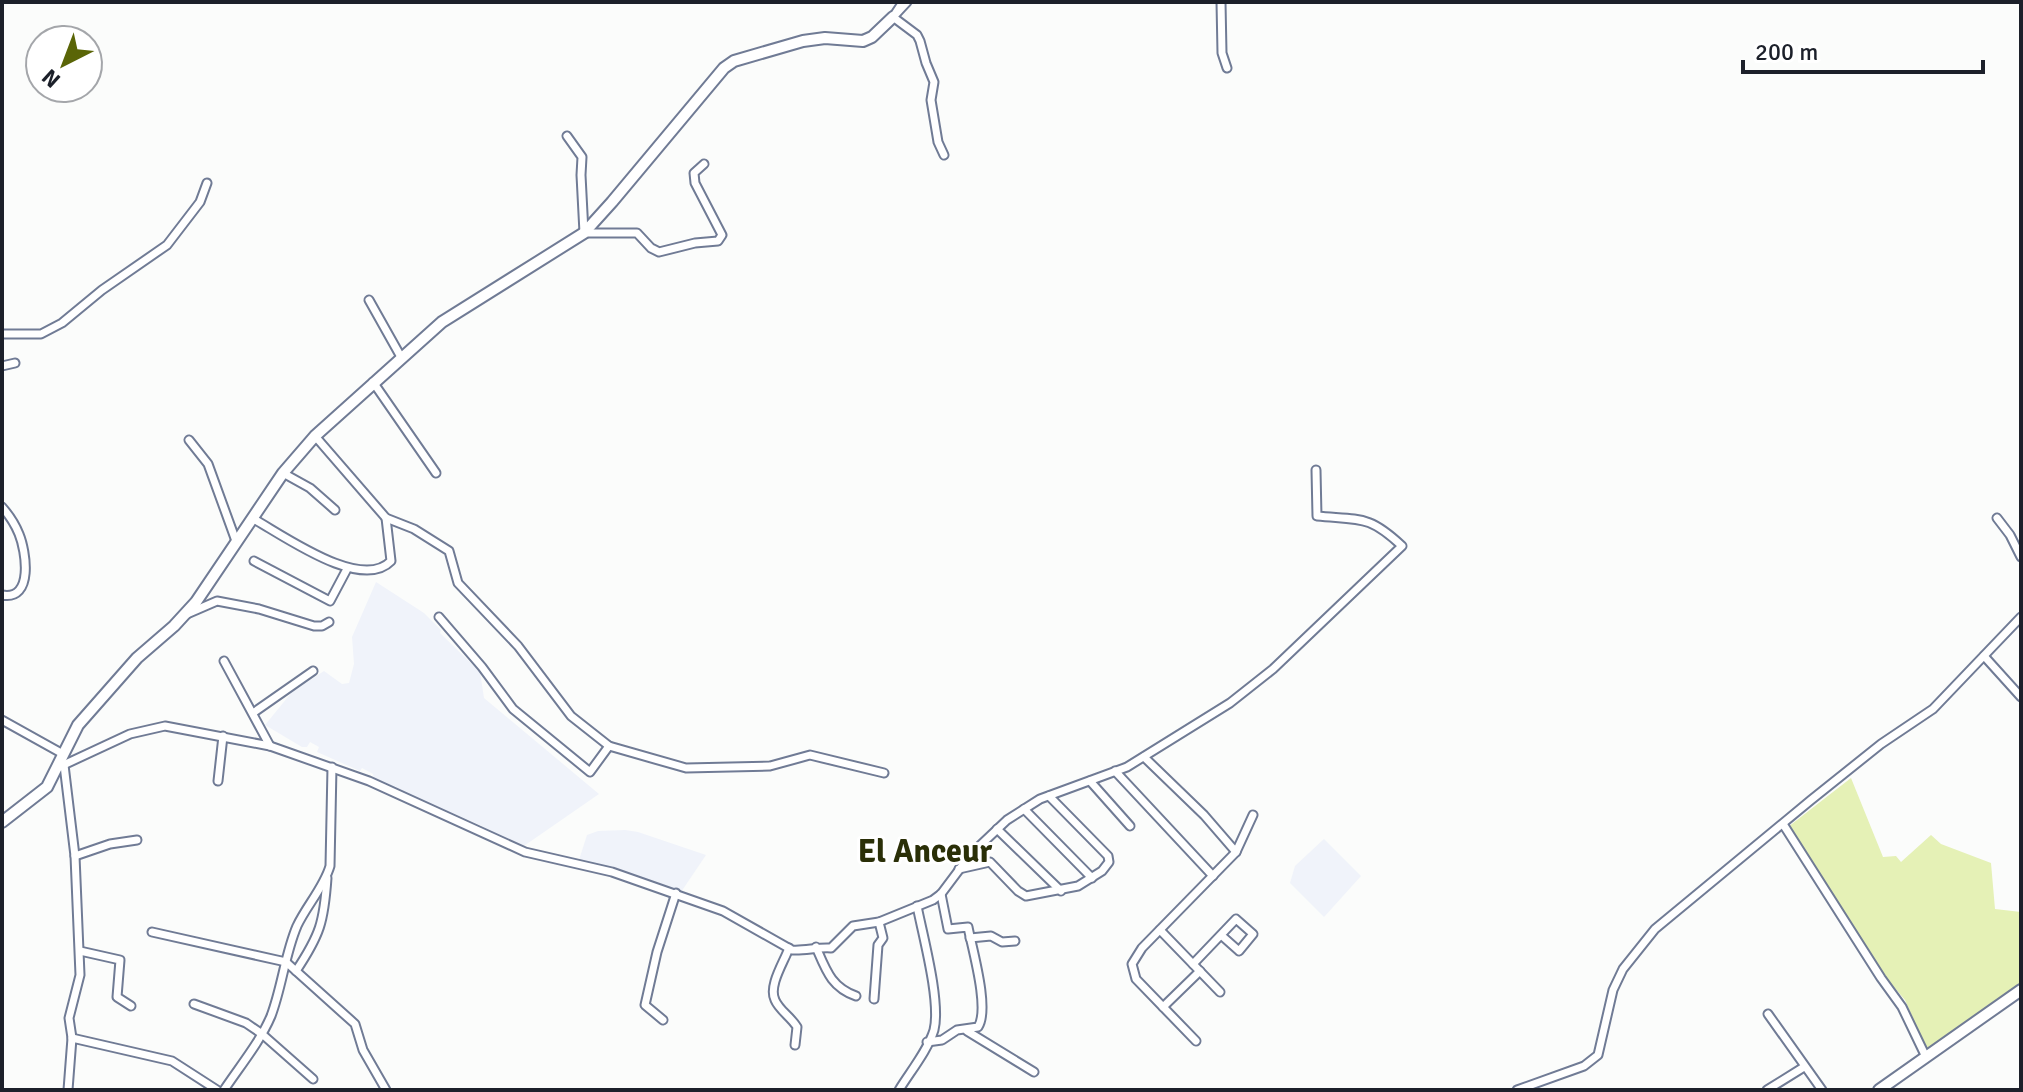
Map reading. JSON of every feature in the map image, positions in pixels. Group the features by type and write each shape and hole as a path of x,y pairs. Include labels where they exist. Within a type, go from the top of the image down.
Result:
{"street":[{"path":"2,822 47,787 78,725 117,679 184,616 214,577 283,473 315,436 373,382 465,305 584,233 724,68 734,61 803,41 825,38 863,41 872,37 905,2"},
{"path":"1221,2 1222,53 1227,68"},
{"path":"893,17 917,35 920,41 934,82 931,100 938,142 944,155"},
{"path":"567,136 582,157 584,233"},
{"path":"584,233 637,233 659,252 718,241 722,230 693,177 704,164"},
{"path":"2,334 41,334 62,323 102,290 167,245 185,218 196,208 207,183"},
{"path":"369,300 401,357"},
{"path":"2,366 15,363"},
{"path":"373,382 436,473"},
{"path":"315,436 386,518 414,529 449,551 458,583 518,646 571,716 609,746 686,768 770,766 810,755 884,773"},
{"path":"189,440 208,464 236,541"},
{"path":"61,762 150,728 165,726 270,746 332,767 525,852 612,872 723,911 789,948 802,951 816,947 831,948 853,926 879,922 941,894 958,869 997,829 1024,809 1144,757 1251,688 1402,546 1382,527 1367,520 1317,516 1316,470"},
{"path":"283,473 310,488 335,510"},
{"path":"2,507 20,535 26,570 19,591 9,596 2,595"},
{"path":"252,518 347,569 375,570 391,561 386,518"},
{"path":"1997,518 2021,557"},
{"path":"254,561 330,601 347,569"},
{"path":"184,616 217,601 259,609 314,626 329,622"},
{"path":"439,617 477,660 513,709 590,772 609,746"},
{"path":"1517,1090 1594,1060 1598,1055 1613,990 1623,969 1655,929 1881,744 1933,709 2021,617"},
{"path":"1984,656 2021,697"},
{"path":"224,661 270,746"},
{"path":"253,713 313,671"},
{"path":"2,720 61,762 75,856 80,951 80,975 69,1018 72,1038 68,1090"},
{"path":"218,781 223,736"},
{"path":"1144,757 1204,815 1236,852"},
{"path":"296,971 322,927 330,866 332,767"},
{"path":"1115,771 1213,876"},
{"path":"1090,781 1130,826"},
{"path":"958,869 990,862 1021,894 1031,896 1078,886 1107,866 1110,859 1049,796"},
{"path":"2,807 13,815"},
{"path":"1024,809 1092,878"},
{"path":"1196,1041 1132,972 1136,957 1236,852 1253,815"},
{"path":"1783,824 1902,1007 1926,1057"},
{"path":"997,829 1061,891"},
{"path":"75,856 110,844 137,840"},
{"path":"224,1090 262,1034 271,1015 302,916 327,876"},
{"path":"663,1020 645,1005 657,952 676,893"},
{"path":"927,1042 942,1040 957,1030 967,1031 978,1027 982,1017 968,927 948,929 941,894"},
{"path":"899,1090 933,1031 935,1012 917,906"},
{"path":"1163,1007 1221,935 1236,919 1253,934 1239,951 1221,935"},
{"path":"874,999 878,945 883,938 879,922"},
{"path":"1160,930 1220,992"},
{"path":"152,932 286,962 355,1024 363,1050 386,1090"},
{"path":"970,938 991,936 1002,942 1015,941"},
{"path":"816,947 834,984 856,996"},
{"path":"789,948 773,994 777,1004 797,1027 795,1045"},
{"path":"80,951 120,960 117,997 131,1006"},
{"path":"1879,1090 2021,990"},
{"path":"194,1004 246,1023 313,1079"},
{"path":"1768,1014 1822,1090"},
{"path":"967,1031 1034,1072"},
{"path":"72,1038 172,1061 217,1090"},
{"path":"1767,1090 1804,1067"}],"shaded area":[{"path":"376,582 424,613 480,672 484,698 599,794 521,848 482,826 374,779 373,774 362,768 360,771 317,752 319,747 310,742 307,747 302,747 265,725 292,692 324,671 342,684 349,683 354,664 352,637"},
{"path":"625,830 706,855 681,892 579,860 587,835 598,831"},
{"path":"1324,839 1361,876 1324,917 1290,883 1295,866"}],"green space":[{"path":"1851,778 1883,857 1896,856 1901,862 1931,835 1941,844 1991,863 1995,909 2021,912 2021,984 1927,1050 1905,1000 1881,972 1788,827"}],"district":[{"name":"El Anceur","path":"925,851"}]}
